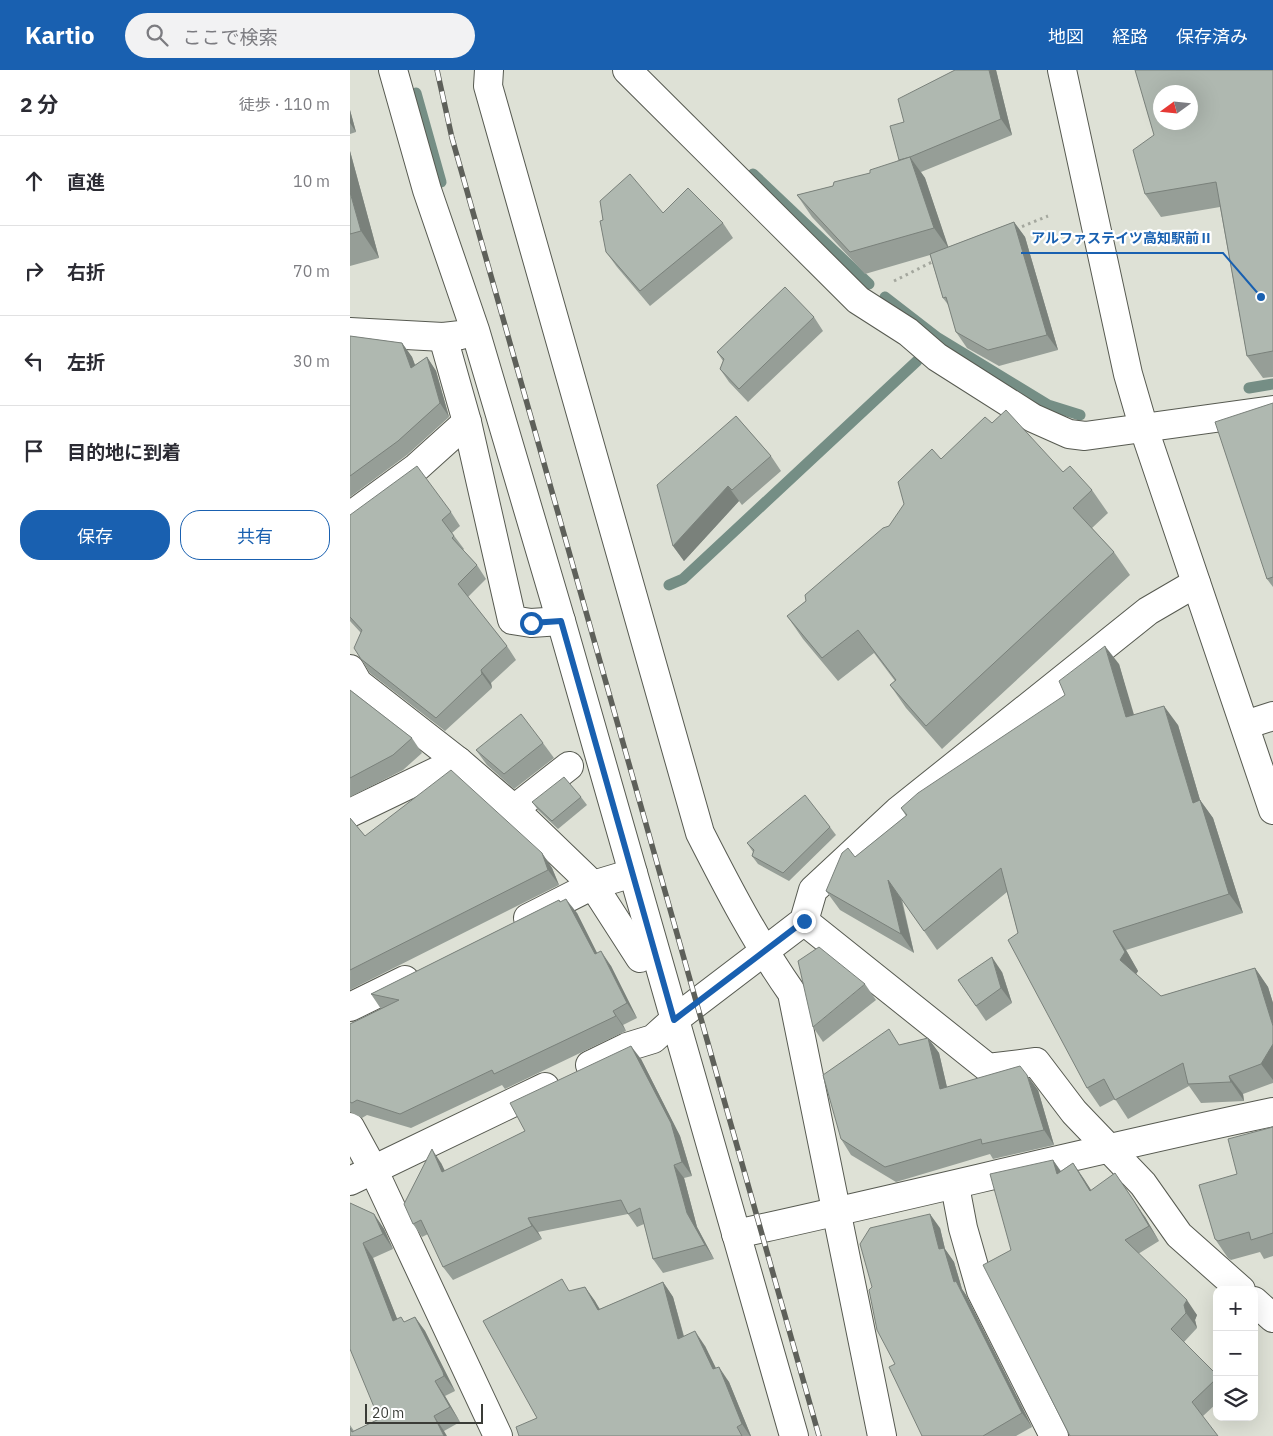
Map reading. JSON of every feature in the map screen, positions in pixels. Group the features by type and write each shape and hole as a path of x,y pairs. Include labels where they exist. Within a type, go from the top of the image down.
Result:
{"street":[{"path":"393,70 427,190 475,330 561,621 794,1436"},
{"path":"489,70 488,86 490,95 700,833 763,952 792,993 882,1436"},
{"path":"627,70 858,300 908,332 937,357 1033,418 1069,434 1085,436 1273,410"},
{"path":"1062,70 1128,374 1144,429 1273,810"},
{"path":"350,332 443,337 475,330"},
{"path":"443,337 466,422 512,620 531,623 561,621"},
{"path":"350,516 417,467 466,422"},
{"path":"361,1175 628,1047 653,1039 674,1020 804,921 813,890 898,811 1148,610 1196,583"},
{"path":"350,670 358,683 458,761 514,809 593,885 640,958"},
{"path":"1245,725 1273,716"},
{"path":"350,813 458,761"},
{"path":"514,809 569,766"},
{"path":"506,929 593,885 633,873"},
{"path":"804,921 988,1068 1036,1062 1074,1112 1143,1184 1179,1235 1236,1286"},
{"path":"350,1007 428,968"},
{"path":"736,1234 955,1186 1107,1148 1273,1112"},
{"path":"350,1127 361,1175 498,1436"},
{"path":"955,1186 963,1228 981,1291 1054,1436"},
{"path":"1258,1305 1273,1318"}],"path":[{"path":"1012,230 1048,216"},
{"path":"858,300 938,259"}],"building":[{"path":"955,70 989,70 1001,119 899,160 890,126 904,122 898,99"},
{"path":"1135,70 1273,70 1273,351 1247,356 1216,182 1145,194 1133,150 1154,135"},
{"path":"910,157 934,228 850,252 797,195 833,186 834,182 870,173 870,170"},
{"path":"630,174 663,213 688,188 723,223 640,291 606,252 600,221 603,220 600,201"},
{"path":"350,192 361,231 350,234"},
{"path":"1014,222 1047,335 988,350 956,332 946,297 943,298 930,254"},
{"path":"785,287 814,317 739,389 720,369 724,359 717,352"},
{"path":"350,336 402,343 411,368 427,357 440,403 398,441 350,476"},
{"path":"1273,403 1273,577 1267,579 1215,422"},
{"path":"1006,410 1063,472 1070,466 1092,490 1073,508 1114,552 926,726 890,685 896,680 858,630 822,658 787,616 806,601 805,595 883,528 889,526 904,504 898,482 932,449 941,459 985,417 992,423"},
{"path":"736,416 771,456 732,490 728,486 673,546 657,485"},
{"path":"417,466 451,512 442,520 454,536 452,538 477,565 458,584 507,646 481,670 482,674 436,718 361,659 354,648 362,630 350,617 350,515"},
{"path":"1105,646 1126,717 1164,706 1193,803 1200,800 1229,894 1113,931 1125,952 1120,960 1161,996 1255,968 1273,1026 1273,1044 1261,1064 1229,1076 1231,1082 1188,1084 1183,1063 1115,1100 1104,1079 1087,1088 1008,940 1018,933 1001,868 924,931 888,880 901,934 826,891 842,853 848,848 855,857 907,815 901,808 918,793 1065,695 1059,681"},
{"path":"350,690 412,738 393,755 350,778"},
{"path":"521,714 543,743 504,774 476,750"},
{"path":"451,770 542,853 548,870 350,970 350,818 365,836"},
{"path":"564,777 581,797 552,821 532,802"},
{"path":"805,795 830,827 783,873 752,856 754,850 747,843"},
{"path":"566,899 595,954 601,951 627,1003 613,1011 616,1016 494,1074 492,1070 400,1114 357,1100 352,1103 350,1102 350,1024 399,1000 371,994 559,900 560,902"},
{"path":"819,947 865,984 813,1027 798,961"},
{"path":"992,957 1001,988 976,1006 958,980"},
{"path":"889,1029 899,1045 928,1038 940,1089 1020,1066 1027,1075 1044,1130 982,1144 981,1139 885,1167 841,1139 823,1075"},
{"path":"631,1046 671,1123 682,1162 674,1165 687,1213 705,1245 653,1259 640,1208 628,1214 621,1200 528,1218 532,1226 443,1267 421,1220 413,1224 404,1204 432,1149 442,1172 525,1131 510,1103"},
{"path":"1273,1127 1273,1233 1251,1240 1249,1232 1218,1241 1215,1239 1199,1185 1237,1174 1228,1139"},
{"path":"1053,1160 1057,1174 1073,1163 1090,1191 1115,1173 1149,1226 1125,1240 1187,1300 1184,1305 1186,1313 1171,1329 1213,1371 1213,1382 1192,1402 1218,1436 1070,1436 983,1265 1011,1250 990,1174"},
{"path":"350,1203 374,1214 383,1234 363,1243 393,1321 401,1317 404,1322 415,1317 443,1372 444,1376 435,1381 450,1407 434,1416 444,1436 350,1436 350,1428 352,1432 379,1419 350,1349"},
{"path":"930,1214 939,1249 944,1248 954,1282 956,1281 1022,1413 983,1436 922,1436 889,1367 895,1364 877,1330 869,1290 872,1287 860,1244 870,1228"},
{"path":"562,1279 569,1291 585,1287 598,1310 663,1282 678,1339 695,1331 713,1369 719,1367 742,1424 737,1427 742,1436 519,1436 516,1427 537,1418 483,1321"}],"waterway":[{"path":"416,93 441,182"},
{"path":"753,174 869,284"},
{"path":"885,297 938,338 1048,405 1080,415"},
{"path":"669,585 683,579 917,361"},
{"path":"1249,388 1273,384"}],"railway":[{"path":"437,70 452,138 819,1436"}],"place":[{"name":"アルファステイツ高知駅前Ⅱ","path":"1261,297"}],"route":[{"path":"531,623 561,621 674,1020 804,921"}]}
